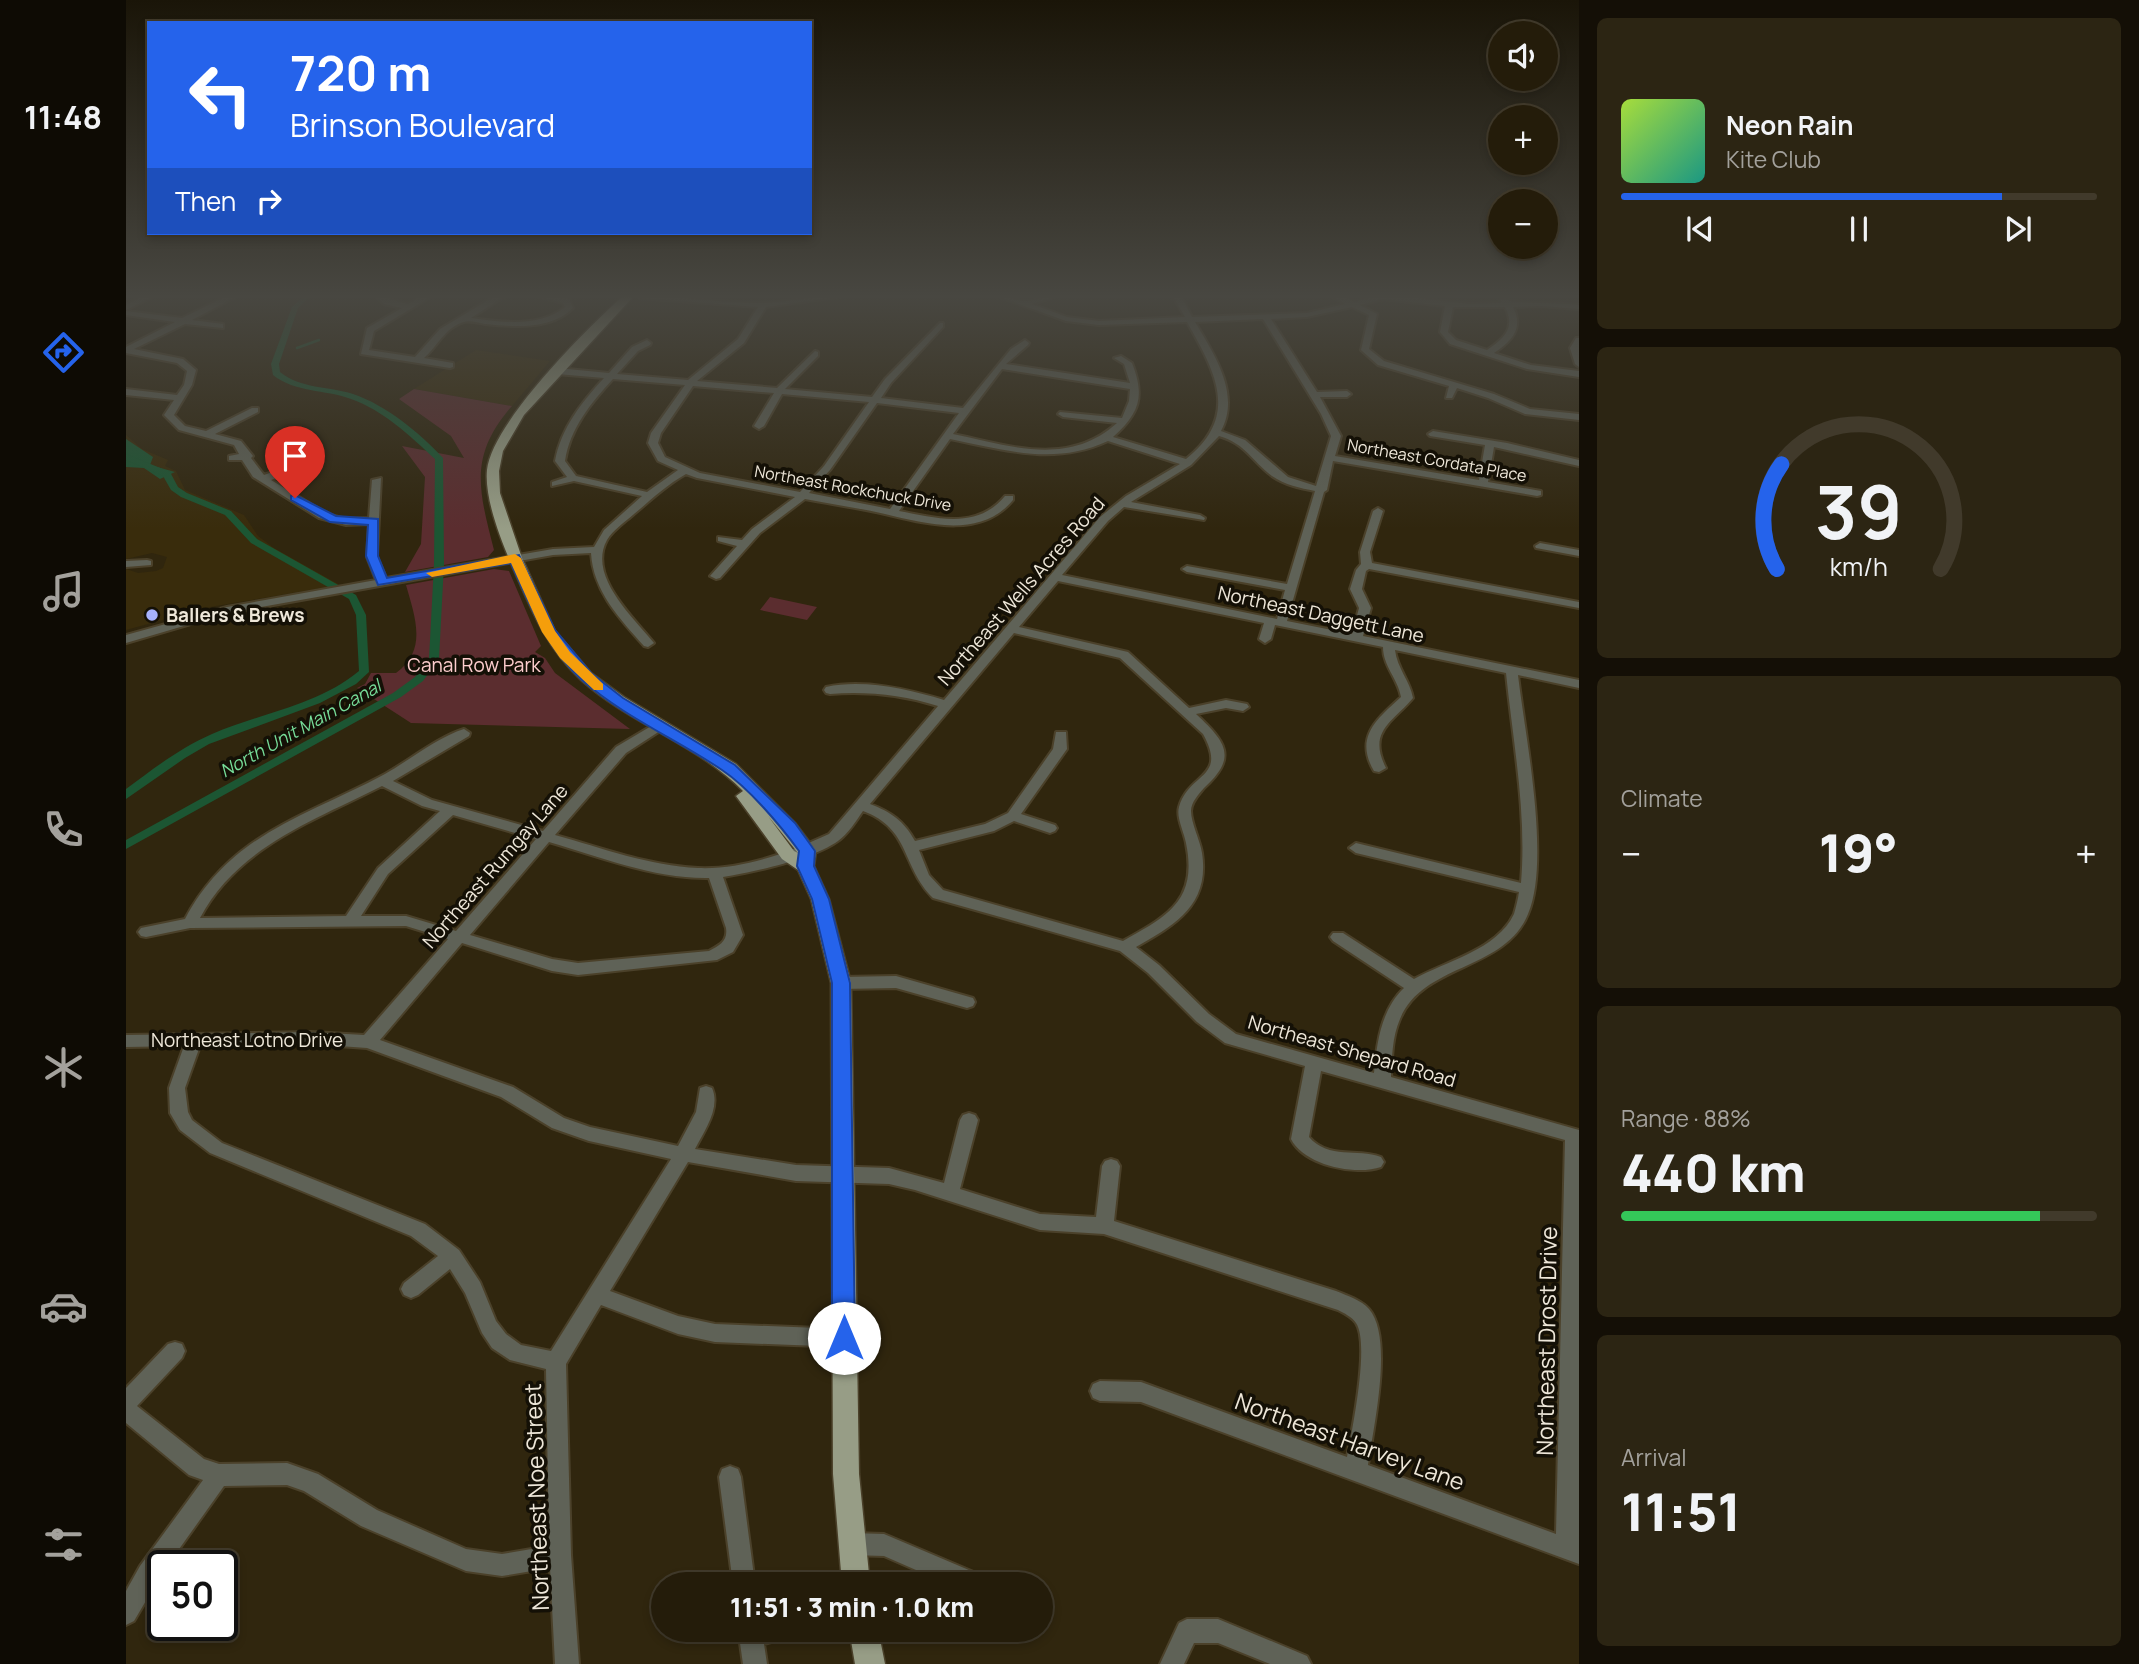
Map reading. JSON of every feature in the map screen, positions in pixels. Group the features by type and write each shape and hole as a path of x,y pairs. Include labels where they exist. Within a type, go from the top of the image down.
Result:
{"main road":[{"path":"555,374 509,427 494,461 494,494 515,558 537,610 565,655 601,689 714,765 762,804 794,845 820,899 841,983 845,1474 854,1572"},
{"path":"866,1642 870,1664"}],"street":[{"path":"191,374 169,415 172,421 182,428 238,443 248,456 252,471 323,516 346,522 374,521"},
{"path":"586,374 967,411"},
{"path":"573,478 560,461 563,444 576,420 614,374"},
{"path":"648,643 625,620 612,598 596,562 597,550 607,533 649,495 683,471 661,460 653,443 656,433 699,374"},
{"path":"759,426 779,391 796,374"},
{"path":"716,576 763,524 788,509 802,496 831,463 895,374"},
{"path":"892,513 994,374"},
{"path":"1050,374 1136,387"},
{"path":"949,436 1058,453 1086,449 1107,438 1124,421 1134,404 1136,387 1132,374"},
{"path":"1216,374 1220,381 1224,412 1217,433 1250,444 1271,469 1285,479 1322,490"},
{"path":"1265,639 1292,588 1336,443 1335,429 1301,374"},
{"path":"1418,374 1528,412 1579,417"},
{"path":"1449,396 1454,384"},
{"path":"126,391 179,398"},
{"path":"1314,395 1348,394"},
{"path":"208,434 255,410"},
{"path":"1063,414 1124,421"},
{"name":"Northeast Wells Acres Road","path":"383,781 403,793 450,810 650,866 714,873 800,858 834,837 862,806 1104,519 1122,504 1188,464 1217,433"},
{"path":"1433,434 1490,443 1579,463"},
{"path":"1107,438 1188,464"},
{"path":"1483,484 1490,443"},
{"path":"232,458 248,456"},
{"name":"Northeast Cordata Place","path":"1332,458 1537,493"},
{"path":"263,479 312,461"},
{"name":"Northeast Rockchuck Drive","path":"683,471 942,522 971,522 993,514 1009,498"},
{"path":"556,484 573,478 649,495"},
{"path":"377,480 372,556 382,582"},
{"path":"1122,504 1200,518"},
{"path":"1367,565 1366,552 1378,511"},
{"path":"722,539 745,544"},
{"path":"1540,546 1579,553"},
{"path":"126,639 226,610 552,552 597,550"},
{"path":"126,564 147,563"},
{"path":"1367,565 1579,605"},
{"path":"1356,639 1365,608 1356,589 1361,570 1367,565"},
{"path":"1187,569 1292,588"},
{"name":"Northeast Daggett Lane","path":"1056,578 1579,684"},
{"path":"1013,629 1124,654 1188,712 1218,745 1220,760 1214,774 1185,803 1184,811 1199,865 1197,882 1186,905 1167,922 1125,947"},
{"path":"1380,768 1372,754 1378,724 1407,698 1406,686 1392,664 1389,647"},
{"path":"1382,1080 1393,1016 1414,987 1424,978 1496,945 1520,918 1526,890 1530,839 1512,672"},
{"path":"830,690 853,688 898,692 948,705"},
{"path":"1188,712 1226,704 1243,707"},
{"name":"Northeast Rumgay Lane","path":"369,1042 621,750 659,726"},
{"path":"190,923 201,902 222,875 257,845 383,781 464,733"},
{"path":"911,847 989,828 1013,816 1060,748 1061,736"},
{"name":"Northeast Shepard Road","path":"862,806 891,818 911,847 923,882 937,894 1125,947 1151,962 1213,1028 1231,1039 1576,1136"},
{"path":"351,920 383,871 450,810"},
{"path":"1013,816 1050,828"},
{"path":"1356,848 1526,890"},
{"path":"146,932 190,923 406,921 552,965 578,969 712,956 728,948 735,935 714,873"},
{"path":"1338,937 1414,987"},
{"path":"841,983 896,982 968,1002"},
{"name":"Northeast Lotno Drive","path":"126,1041 311,1038 369,1042 507,1092 558,1123 574,1129 683,1154 796,1172 889,1176 1040,1222 1104,1226 1336,1300 1351,1306 1366,1319 1373,1342 1356,1471"},
{"path":"194,1040 177,1088 179,1112 186,1125 216,1148 418,1230 452,1256 499,1341 517,1353 555,1362"},
{"path":"1314,1062 1300,1139 1305,1148 1342,1161 1375,1162"},
{"name":"Northeast Noe Street","path":"567,1664 560,1555 555,1362 683,1154 705,1112 706,1093"},
{"path":"950,1194 969,1120"},
{"name":"Northeast Drost Drive","path":"1573,1550 1576,1136"},
{"path":"1104,1226 1111,1166"},
{"path":"411,1289 452,1256"},
{"path":"597,1295 678,1325 715,1334 844,1338"},
{"path":"126,1402 175,1351"},
{"name":"Northeast Harvey Lane","path":"1100,1391 1141,1392 1573,1550"},
{"path":"126,1410 183,1458 219,1475 287,1474 310,1482 369,1518 466,1560 502,1564 560,1555"},
{"path":"126,1613 148,1574 219,1475"},
{"path":"730,1477 742,1572"},
{"path":"851,1544 884,1545 947,1572"},
{"path":"1172,1664 1187,1631 1218,1631 1299,1664"},
{"path":"752,1642 755,1664"}],"shaded area":[{"path":"438,374 539,374 512,406 414,389"},
{"path":"126,435 142,449 168,460 165,466 176,471 185,490 244,515 258,536 274,548 340,585 210,607 126,630 126,569 138,573 156,571 163,568 167,557 152,553 126,559"},
{"path":"126,439 153,457 150,465 175,472 160,479 144,468 126,467"}],"green space":[{"path":"414,389 512,406 498,424 483,458 481,475 484,510 494,550 488,557 405,572 421,544 425,477 402,446 464,458 451,436 399,399"},
{"name":"Canal Row Park","path":"494,569 509,571 541,646 535,652 545,658 555,673 630,729 411,723 357,688 365,684 371,673 396,673 412,654 416,632 406,585"},
{"path":"770,597 817,607 807,620 760,610"}],"waterway":[{"name":"North Unit Main Canal","path":"126,845 397,695 419,679 434,659 439,564 439,458 381,411 359,399 294,384 277,374"},
{"path":"126,457 167,474 174,488 184,495 228,513 254,541 353,597 361,615 364,672 336,692 233,730 193,748 126,795"}],"slow traffic":[{"path":"432,573 515,558 548,632 565,655 598,687"}],"place":[{"name":"Ballers & Brews","path":"152,615"}],"route":[{"path":"295,498 334,520 361,523 374,521 372,556 382,582 515,558 548,632 565,655 618,701 712,760 730,768 789,827 807,851 805,866 820,899 832,936 841,983 844,1338"}]}
